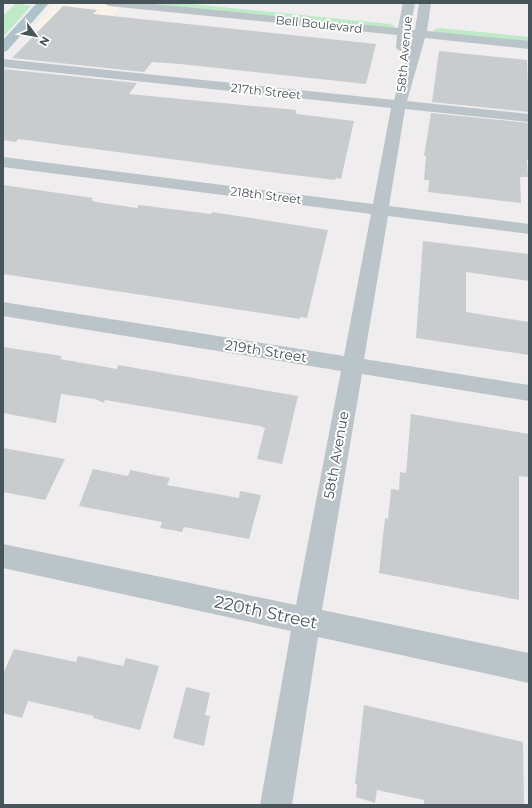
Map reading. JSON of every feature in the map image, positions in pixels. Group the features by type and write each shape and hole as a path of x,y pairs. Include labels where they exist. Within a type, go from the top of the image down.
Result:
{"main road":[{"path":"3,48 43,3"}],"street":[{"name":"Bell Boulevard","path":"109,3 404,28 529,35"},
{"name":"Bell Boulevard","path":"202,3 404,28"},
{"name":"58th Avenue","path":"399,105 404,28 409,3"},
{"name":"58th Avenue","path":"276,805 307,620 399,105 421,29 425,3"},
{"name":"Bell Boulevard","path":"421,29 529,45"},
{"name":"217th Street","path":"3,63 529,118"},
{"name":"218th Street","path":"3,162 529,229"},
{"name":"219th Street","path":"3,309 529,393"},
{"name":"220th Street","path":"3,556 529,668"}],"shaded area":[{"path":"54,3 124,3 96,35 33,29"}],"green space":[{"path":"16,3 31,6 3,37 3,16"},
{"path":"127,3 182,3 390,24 395,26 394,28"},
{"path":"439,28 529,37 529,43 433,32 435,29"}],"building":[{"path":"63,6 97,10 93,14 376,44 366,84 180,64 152,62 144,72 12,58"},
{"path":"439,51 527,60 529,112 432,102"},
{"path":"3,69 137,83 129,94 296,110 297,114 354,121 341,179 336,178 335,180 293,175 18,139 16,142 3,140"},
{"path":"431,113 529,123 529,160 527,160 528,177 520,177 521,203 428,192 429,180 424,180 426,156 424,156"},
{"path":"3,185 93,198 91,200 96,202 137,208 139,205 211,214 212,212 328,230 307,318 300,317 300,319 3,274"},
{"path":"423,241 529,254 529,281 466,272 466,312 529,322 529,355 416,338"},
{"path":"3,347 62,356 60,359 117,369 118,365 298,396 282,464 257,459 265,428 260,426 105,400 104,403 95,399 61,394 56,423 3,413"},
{"path":"411,414 529,434 529,477 519,476 519,600 379,573 385,518 388,519 391,489 399,490 400,472 406,473"},
{"path":"3,448 65,459 45,500 3,492"},
{"path":"93,469 128,476 130,470 170,478 167,485 239,498 240,491 261,495 249,539 184,527 182,532 160,528 162,522 79,506"},
{"path":"14,649 76,662 78,656 123,666 126,658 159,666 140,730 93,718 94,716 28,701 22,718 3,713 3,674"},
{"path":"186,687 210,693 205,715 210,716 204,746 173,738"},
{"path":"364,705 523,742 524,805 424,805 424,800 377,790 375,803 356,797 357,784 355,784"}]}
